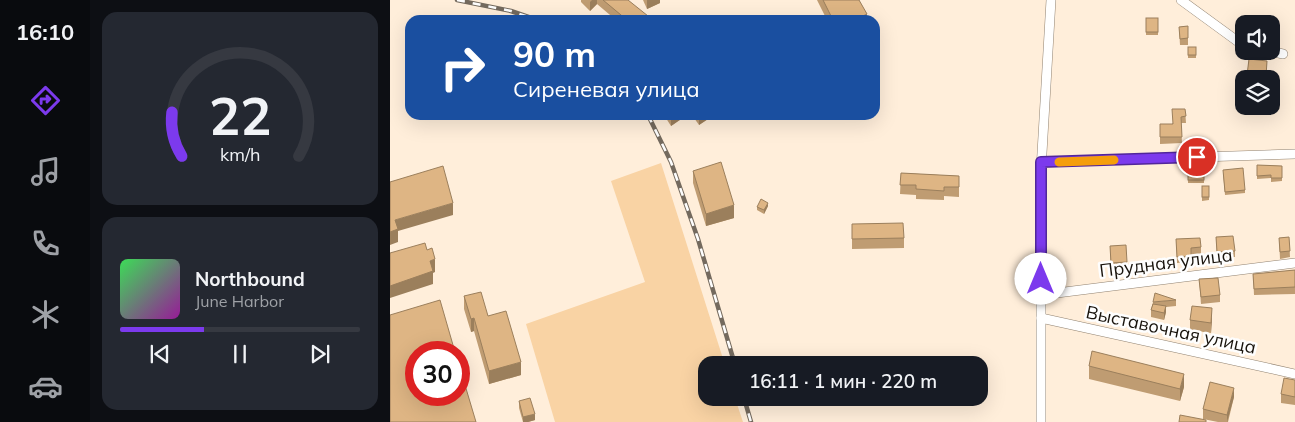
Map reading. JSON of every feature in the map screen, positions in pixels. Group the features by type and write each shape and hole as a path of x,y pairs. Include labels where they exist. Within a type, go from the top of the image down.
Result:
{"street":[{"path":"1041,422 1041,162 1051,0"},
{"path":"1181,0 1235,39"},
{"path":"1041,162 1295,154"},
{"name":"Прудная улица","path":"1041,295 1295,263"},
{"name":"Выставочная улица","path":"1041,318 1295,374"}],"shaded area":[{"path":"661,163 722,356 698,356 698,406 738,406 743,422 555,422 526,324 645,282 611,181"}],"building":[{"path":"603,0 628,0 647,15 621,15"},
{"path":"823,0 859,0 867,14 865,15 830,15"},
{"path":"1146,18 1158,18 1158,32 1146,32"},
{"path":"1188,26 1188,38 1180,39 1179,27"},
{"path":"1188,47 1196,47 1196,55 1188,55"},
{"path":"1249,60 1267,61 1266,70 1248,70"},
{"path":"1172,109 1185,109 1186,116 1181,117 1182,137 1160,137 1160,124 1173,124"},
{"path":"721,162 734,205 706,214 693,171"},
{"path":"1257,165 1282,166 1282,178 1271,178 1271,175 1257,176"},
{"path":"443,166 453,203 395,220 398,229 390,232 390,182"},
{"path":"1188,168 1204,168 1204,180 1188,180"},
{"path":"1243,168 1245,190 1225,192 1223,170"},
{"path":"901,173 959,176 959,187 944,187 944,191 916,189 916,185 900,185"},
{"path":"1202,186 1209,186 1209,197 1202,197"},
{"path":"761,199 768,203 764,210 757,207"},
{"path":"903,223 904,238 852,239 852,224"},
{"path":"1233,236 1235,251 1217,252 1216,237"},
{"path":"1289,237 1290,251 1280,252 1279,238"},
{"path":"1200,238 1201,247 1191,248 1191,256 1177,257 1176,239"},
{"path":"425,243 427,250 432,248 435,259 430,261 433,271 390,286 390,253"},
{"path":"1126,245 1127,262 1111,263 1110,246"},
{"path":"1295,270 1295,287 1254,289 1253,274"},
{"path":"1218,278 1220,295 1201,297 1199,279"},
{"path":"481,292 488,316 506,311 521,362 489,371 474,318 471,319 464,296"},
{"path":"1155,293 1176,300 1153,302"},
{"path":"440,300 452,341 405,341 405,406 470,406 470,402 476,422 390,422 390,315"},
{"path":"1153,304 1166,306 1164,313 1151,310"},
{"path":"1192,306 1212,308 1211,323 1190,320"},
{"path":"1092,351 1184,374 1180,389 1089,366"},
{"path":"1284,378 1295,380 1295,397 1281,394"},
{"path":"1210,382 1234,388 1227,415 1203,409"},
{"path":"530,398 535,414 523,417 519,401"},
{"path":"1180,415 1206,420 1206,422 1179,422"}],"railway":[{"path":"457,0 523,15"},
{"path":"650,120 671,162 698,239 732,356"},
{"path":"746,406 751,422"}],"slow traffic":[{"path":"1059,162 1114,160"}],"route":[{"path":"1041,279 1041,162 1197,157"}]}
